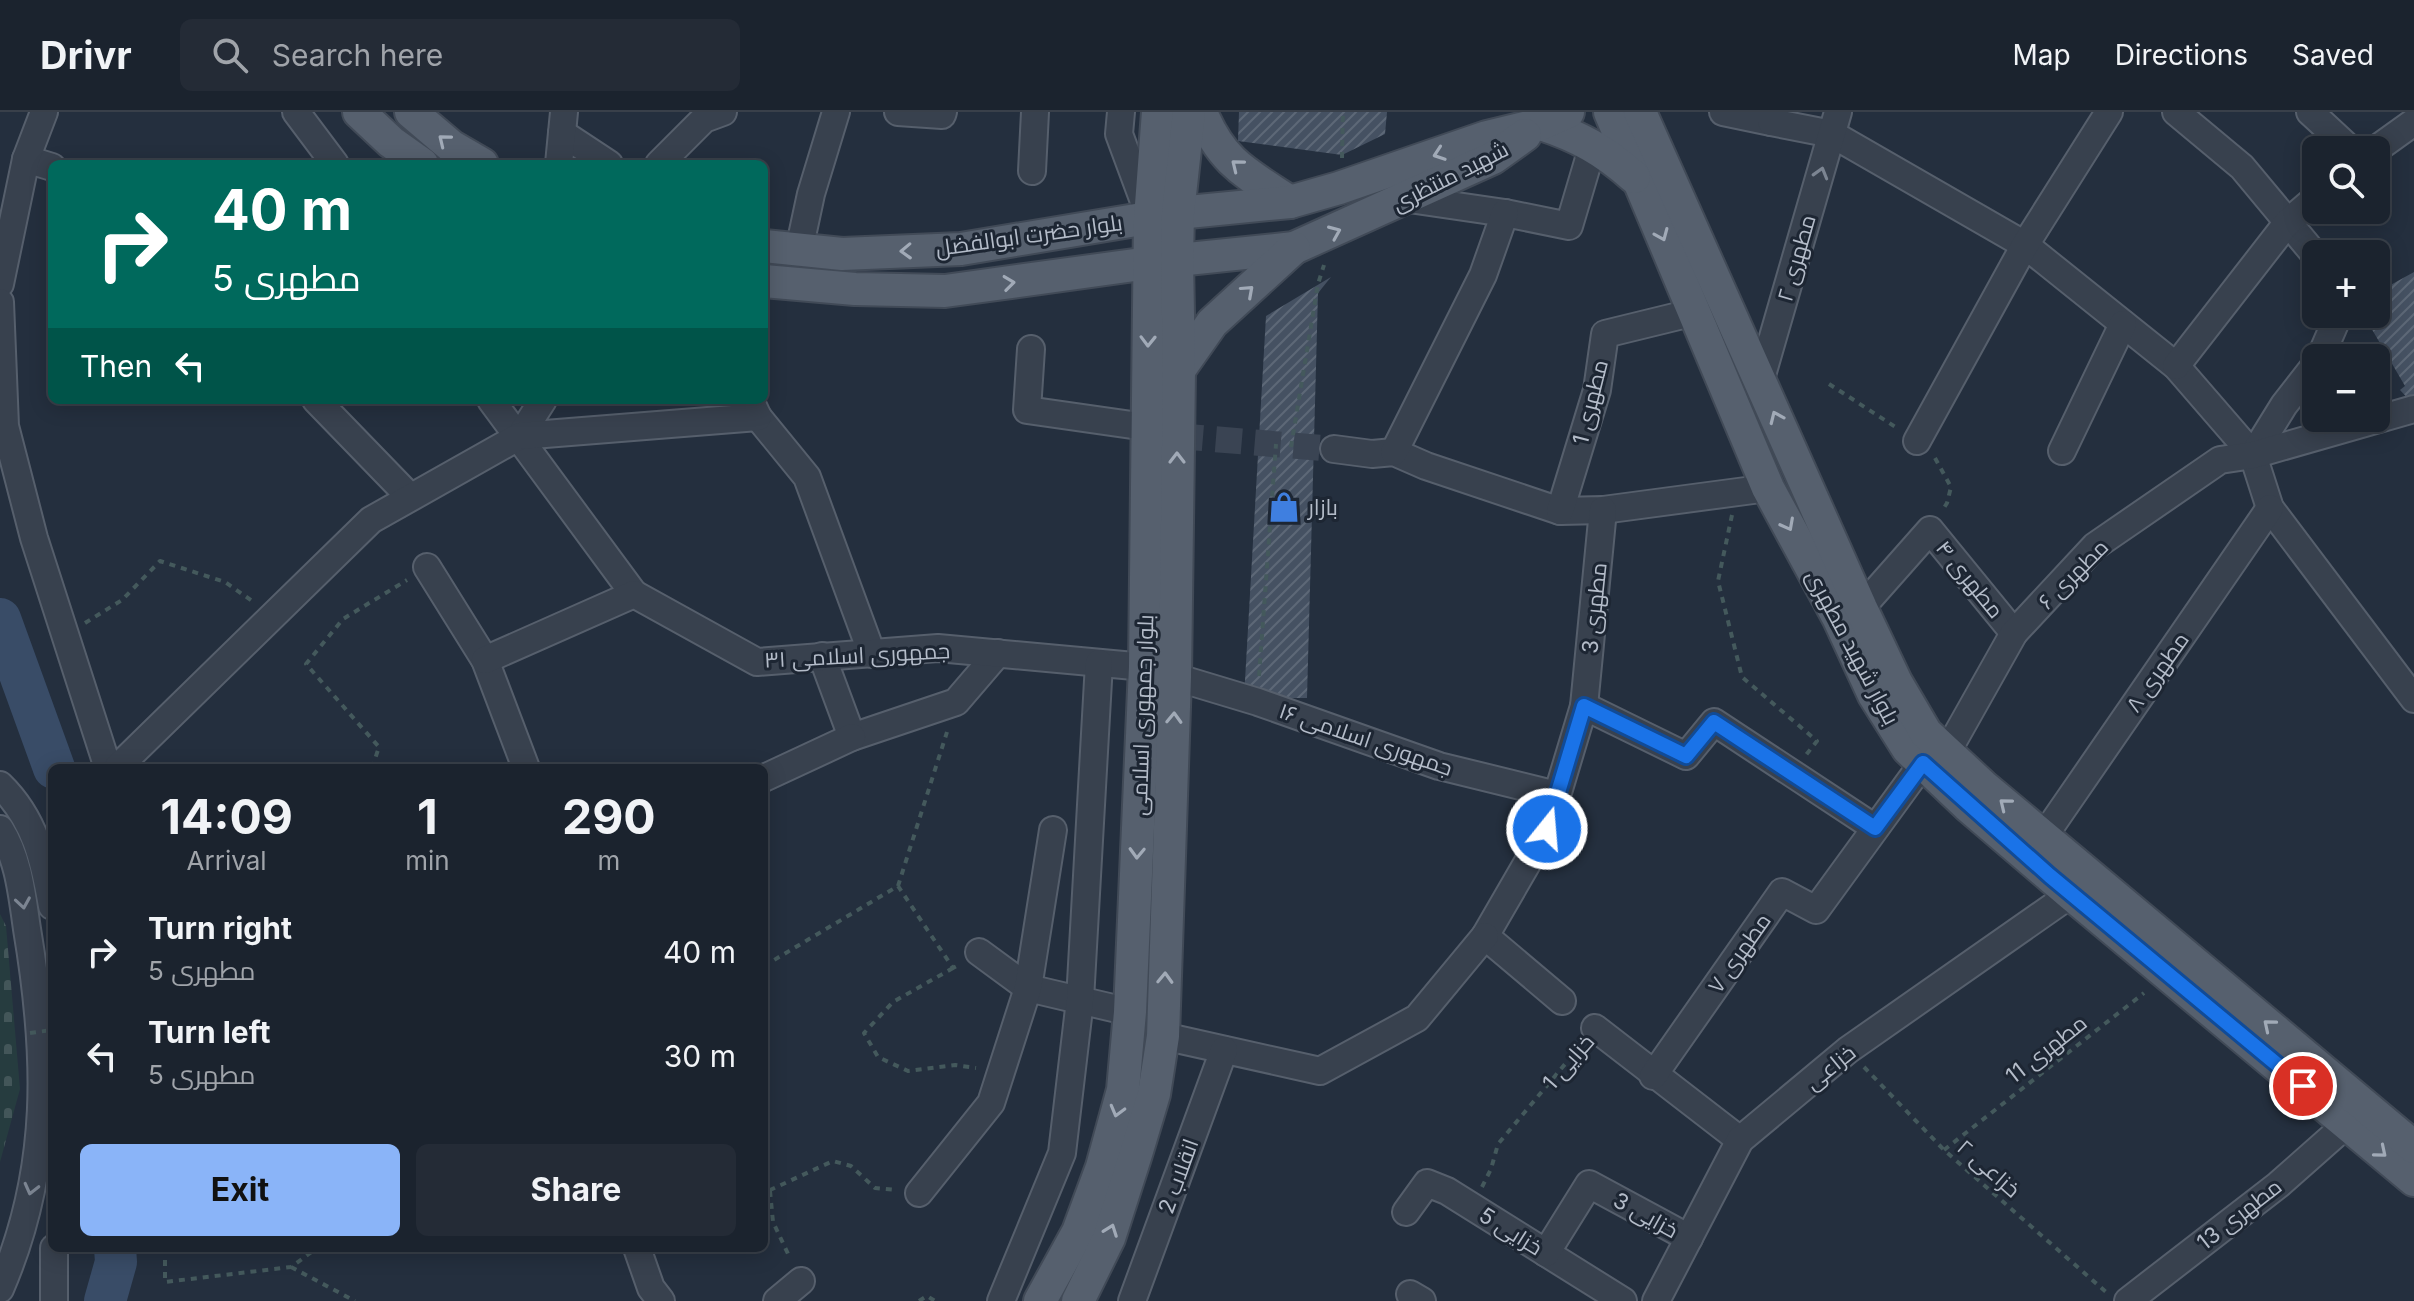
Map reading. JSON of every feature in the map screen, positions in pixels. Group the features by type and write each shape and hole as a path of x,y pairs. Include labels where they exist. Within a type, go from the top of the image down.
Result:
{"main road":[{"path":"359,112 391,142 416,160"},
{"path":"411,112 451,146 475,160"},
{"name":"بلوار جمهوری اسلامی","path":"1078,1301 1109,1238 1136,1154 1154,1094 1163,1036 1160,672 1146,427 1163,261 1164,216 1158,112"},
{"name":"بلوار جمهوری اسلامی","path":"1164,216 1189,112"},
{"path":"1201,112 1210,136 1230,162 1290,202"},
{"name":"بلوار شهید مطهری","path":"1610,112 1768,488 1839,619 1874,695 1908,749 1935,758 1983,786 2414,1147"},
{"name":"بلوار شهید مطهری","path":"1640,112 1861,608 1903,695 1926,733 1935,758 2071,894 2414,1180"},
{"path":"1553,117 1566,132 1609,155 1640,183"},
{"name":"شهید منتظری","path":"1164,216 1290,202 1553,117"},
{"name":"شهید منتظری","path":"1163,261 1294,248 1334,233 1493,158 1553,117"},
{"name":"بلوار حضرت ابوالفضل","path":"768,246 842,254 961,249 1164,216"},
{"path":"1179,370 1212,323 1294,248"},
{"name":"بلوار حضرت ابوالفضل","path":"768,281 855,289 945,291 1163,261"},
{"name":"بلوار جمهوری اسلامی","path":"1040,1301 1078,1232 1102,1167 1123,1090 1160,672 1179,370 1163,261"}],"street":[{"path":"0,284 26,159 44,112"},
{"path":"296,112 332,160"},
{"path":"663,160 704,119 723,112"},
{"path":"799,250 811,194 836,112"},
{"path":"898,112 942,115 943,112"},
{"path":"1032,171 1035,112"},
{"path":"1121,112 1119,134 1164,216"},
{"path":"1723,112 1835,123 2025,245 2176,366 2253,455 2270,508 2414,699"},
{"path":"1917,441 2025,245 2109,112"},
{"path":"2176,112 2242,167 2303,240"},
{"path":"2310,112 2336,136"},
{"path":"559,160 563,122"},
{"path":"563,122 605,160"},
{"path":"2390,139 2414,122"},
{"name":"مطهری ۲","path":"1760,382 1835,123"},
{"path":"1409,199 1569,226 1593,145"},
{"path":"26,159 48,166"},
{"path":"2176,366 2288,222 2302,210"},
{"path":"1394,452 1483,275 1505,213"},
{"path":"0,302 5,426 34,538 107,764"},
{"name":"مطهری 1","path":"1560,511 1597,390 1605,334 1695,312"},
{"path":"2062,451 2123,324"},
{"path":"1031,349 1027,410 1146,427"},
{"path":"2253,455 2302,382"},
{"path":"320,404 409,496"},
{"name":"جمهوری اسلامی ۳۱","path":"494,404 634,594 757,662 938,648 1160,672"},
{"path":"520,436 540,404"},
{"path":"121,764 371,520 520,436 754,408 807,477 872,654"},
{"name":"مطهری ۶","path":"1935,758 2014,633 2095,546 2220,460 2253,455 2414,409"},
{"path":"1334,449 1372,454 1394,452 1426,466 1560,511 1603,510 1768,488"},
{"name":"مطهری ۸","path":"2044,836 2270,508"},
{"name":"مطهری 3","path":"1163,1036 1320,1071 1417,1018 1485,936 1547,829 1584,706 1603,510"},
{"name":"مطهری ۴","path":"1861,608 1930,530 2014,633"},
{"path":"427,567 485,660 524,764"},
{"path":"485,660 634,594"},
{"path":"768,776 852,737 956,702 998,653"},
{"path":"822,656 852,737"},
{"path":"1001,1301 1062,1153 1080,1000 1099,663"},
{"name":"جمهوری اسلامی ۱۶","path":"1160,672 1258,702 1439,766 1557,795"},
{"path":"1584,706 1686,756 1714,722 1875,828"},
{"name":"مطهری ۷","path":"1653,1076 1782,892 1816,910 1875,828 1935,758"},
{"path":"0,785 27,818 39,844 48,887"},
{"path":"0,829 12,853 19,878 37,989 43,1077 38,1159 16,1252 0,1289"},
{"path":"919,1193 991,1103 1028,988 1053,830"},
{"name":"خزاعی","path":"1656,1301 1740,1140 1848,1050 2071,894"},
{"path":"1485,936 1562,1001"},
{"path":"979,952 1028,988 1130,1012"},
{"name":"خزایی 1","path":"1595,1028 1653,1076 1740,1140"},
{"name":"انقلاب 2","path":"1132,1301 1224,1050"},
{"name":"مطهری 13","path":"2128,1301 2278,1185 2347,1124"},
{"path":"1062,1153 1102,1167"},
{"name":"خزایی 5","path":"1406,1212 1427,1183 1471,1206 1623,1301"},
{"name":"خزایی 3","path":"1546,1253 1589,1184 1689,1238"},
{"path":"54,1252 54,1301"},
{"path":"638,1252 651,1288 661,1301"},
{"path":"777,1301 801,1281"}],"path":[{"path":"1339,188 1343,112"},
{"path":"1291,447 1318,284 1334,233"},
{"path":"1258,702 1276,444"},
{"path":"1736,492 1718,581 1742,677 1817,741 1792,772"},
{"path":"65,636 122,600 160,561 225,582 274,615"},
{"path":"373,764 379,747 306,664 343,619 427,567"},
{"path":"768,964 898,886 956,702"},
{"path":"898,886 953,968"},
{"path":"979,952 893,1002 864,1033 878,1057 908,1071 955,1065 1001,1072"},
{"name":"مطهری 11","path":"1944,1150 2168,974"},
{"name":"خزایی 1","path":"1471,1206 1491,1169 1498,1144 1595,1028"},
{"path":"30,1033 48,1031"},
{"name":"خزاعی ۲","path":"1848,1050 1944,1150 2117,1301"},
{"path":"770,1190 833,1161 851,1166 875,1188 919,1193"},
{"path":"768,1186 773,1222 801,1281"},
{"path":"165,1252 165,1282 291,1267 312,1252"},
{"path":"291,1267 355,1301"},
{"path":"919,1301 927,1296 935,1301"}],"green space":[{"path":"0,914 6,926 20,1089 0,1162"}],"building":[{"path":"1239,112 1387,112 1385,134 1342,155 1238,141"},
{"path":"2414,272 2414,405 2400,390 2405,386 2390,360 2390,344 2380,344 2371,328 2390,328 2390,285"},
{"name":"بازار","path":"1331,277 1318,293 1307,698 1244,698 1266,316"}],"waterway":[{"path":"0,619 53,764"},
{"path":"105,1301 116,1262 115,1252"}],"tunnel":[{"path":"1177,436 1334,449"}],"place":[{"name":"بازار","path":"1284,507"}],"route":[{"path":"1547,829 1584,706 1686,756 1714,722 1875,828 1923,763 2050,876 2303,1086"}]}
